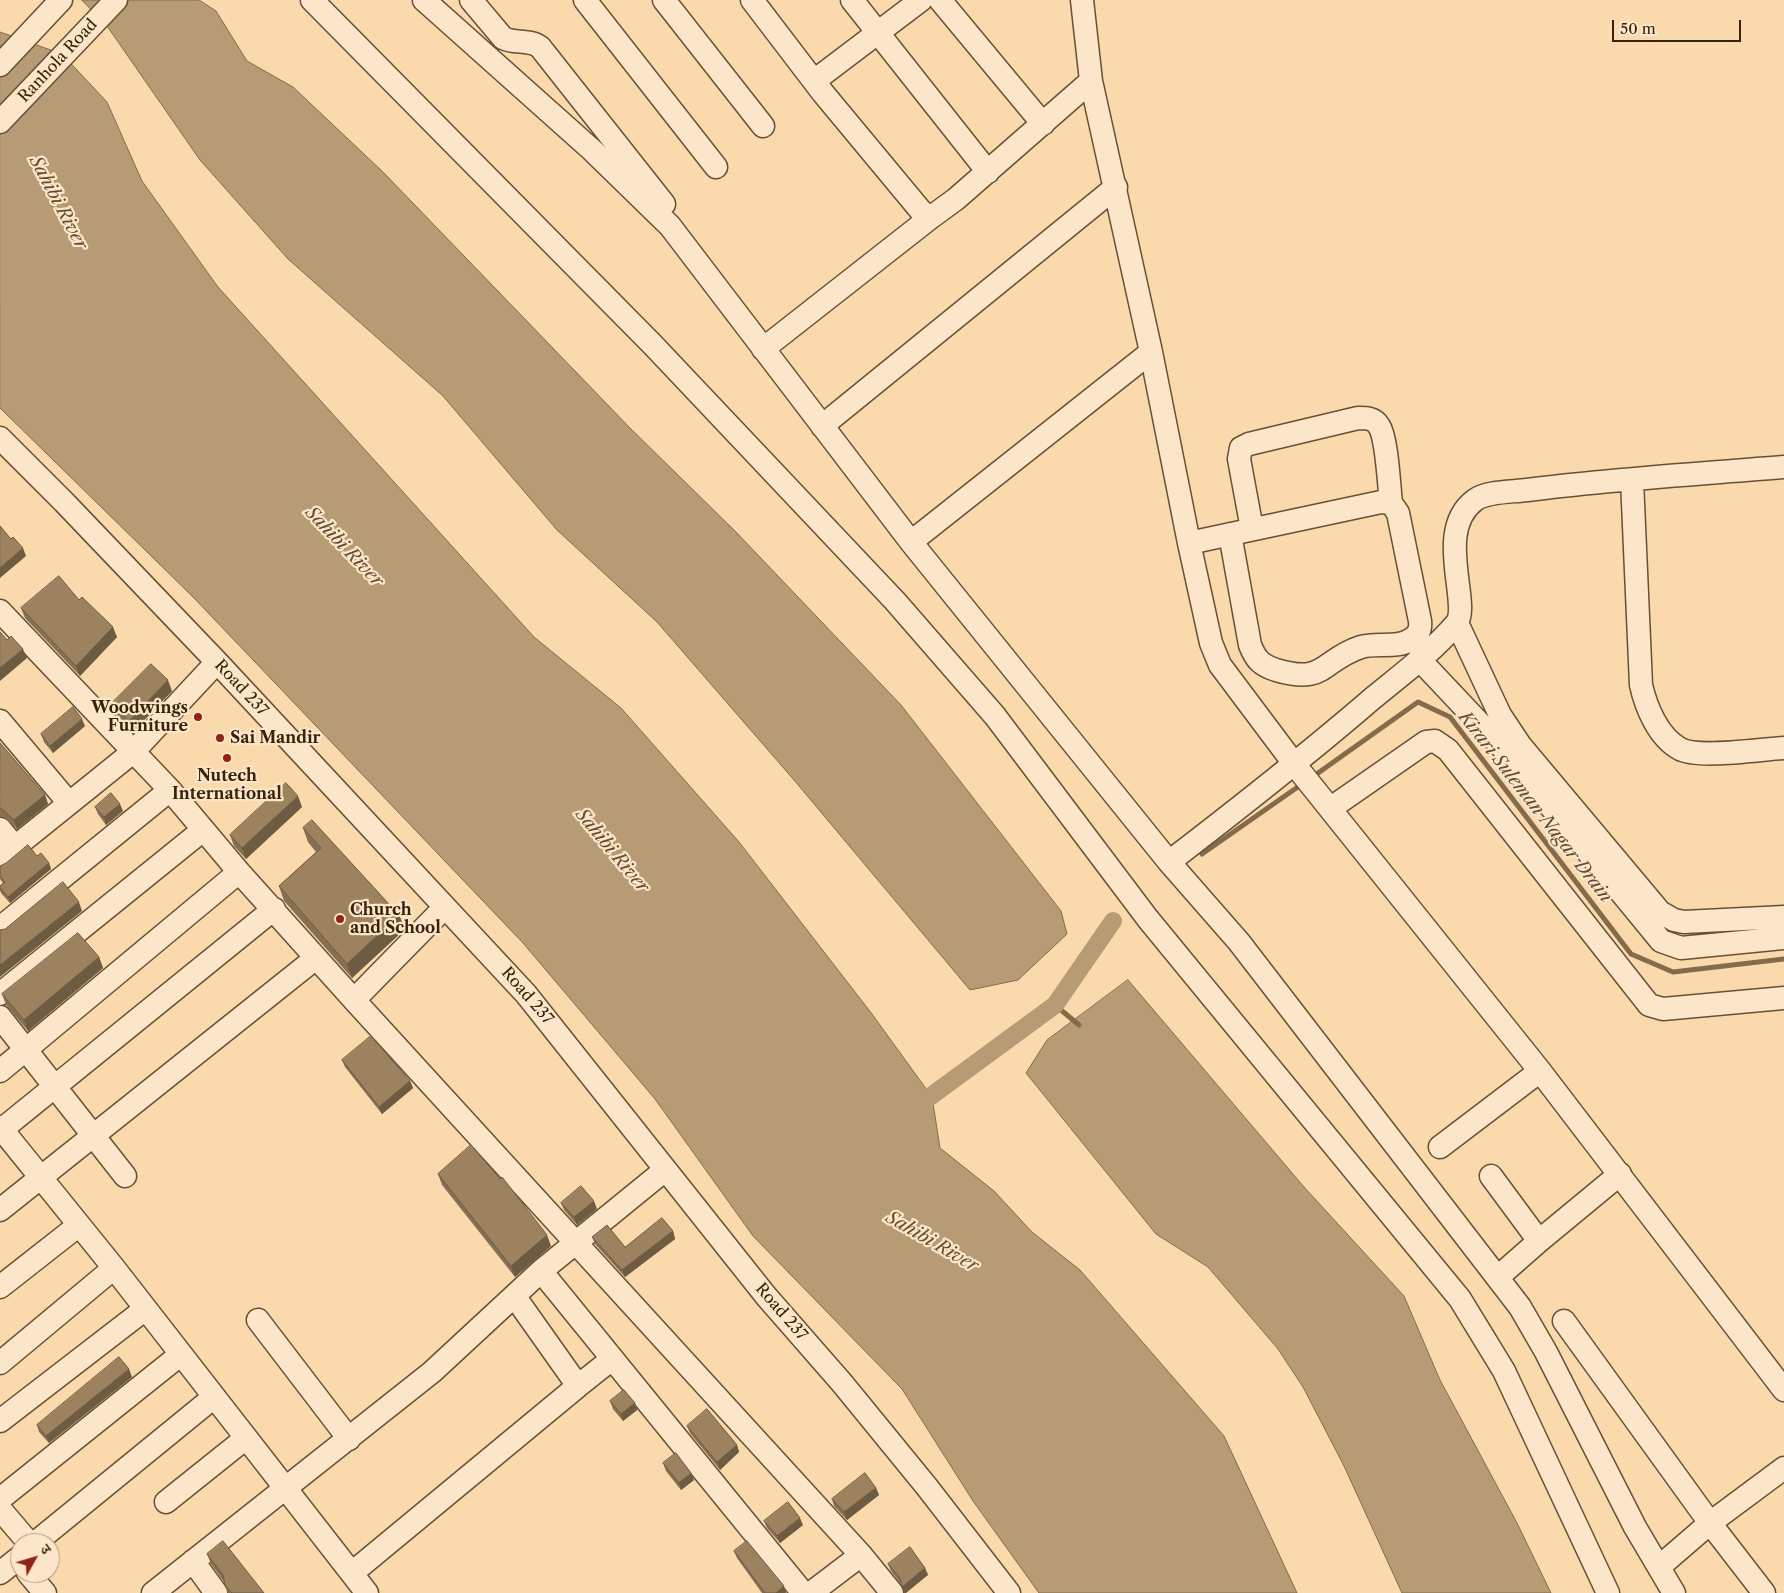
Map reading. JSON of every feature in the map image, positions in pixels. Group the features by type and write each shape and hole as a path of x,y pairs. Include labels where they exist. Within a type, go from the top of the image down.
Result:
{"street":[{"path":"0,65 61,0"},
{"name":"Ranhola Road","path":"0,122 116,0"},
{"path":"312,0 653,345 895,601 996,716 1148,919 1460,1299 1504,1372 1608,1593"},
{"path":"424,0 592,150 670,226 911,542 1169,862 1239,942 1498,1277 1534,1329 1622,1502 1674,1593"},
{"path":"471,0 503,38 509,41 534,43 540,47 666,206 670,216 670,226"},
{"path":"585,0 716,167"},
{"path":"664,0 763,126"},
{"path":"752,0 814,81 921,212 930,218"},
{"path":"852,0 988,172"},
{"path":"814,81 921,0"},
{"path":"940,0 1043,124"},
{"path":"1082,0 1091,81 1116,187 1211,643 1220,665 1300,771 1327,802 1540,1071 1784,1390"},
{"path":"763,349 944,209 1091,81"},
{"path":"822,426 1116,187"},
{"path":"911,542 1151,352"},
{"path":"1230,534 1250,645 1254,656 1265,666 1304,676 1320,671 1353,650 1364,646 1400,645 1418,633 1420,621 1398,513 1391,503 1382,434 1374,421 1358,418 1244,445 1239,459 1252,529"},
{"name":"Road 237","path":"0,438 217,662 538,1008 766,1296 842,1383 927,1487 1009,1593"},
{"path":"1784,467 1570,485 1476,499 1466,511 1457,529 1454,551 1459,612 1457,623 1500,715 1520,744 1660,912 1674,920 1684,922 1784,917"},
{"path":"1632,480 1641,685 1646,705 1669,740 1681,749 1697,753 1784,748"},
{"path":"1189,543 1381,502 1391,503"},
{"path":"0,611 170,790 239,872 316,958 574,1244 861,1555 892,1593"},
{"path":"1169,862 1300,771 1457,623"},
{"path":"1420,659 1501,746 1661,941 1681,948 1784,938"},
{"path":"0,829 7,853 133,752 217,662"},
{"path":"0,721 69,803"},
{"path":"1327,802 1426,742 1435,740 1448,750 1649,1005 1663,1009 1784,998"},
{"path":"0,928 170,790"},
{"path":"0,994 204,830"},
{"path":"0,1071 25,1048 239,872"},
{"path":"354,1000 445,908"},
{"path":"274,909 1,1129 114,1268 144,1310 367,1593"},
{"path":"0,1210 316,958"},
{"path":"0,1017 125,1176"},
{"path":"1440,1147 1540,1071"},
{"path":"153,1593 432,1372 541,1272 665,1170"},
{"path":"1498,1277 1620,1174"},
{"path":"1491,1176 1539,1241"},
{"path":"0,1286 78,1225"},
{"path":"0,1363 114,1268"},
{"path":"541,1272 803,1593"},
{"path":"515,1297 578,1386"},
{"path":"0,1421 144,1310"},
{"path":"258,1320 349,1439"},
{"path":"1564,1321 1710,1523 1764,1593"},
{"path":"0,1499 180,1355"},
{"path":"352,1573 612,1359"},
{"path":"47,1533 214,1397"},
{"path":"166,1502 246,1438"},
{"path":"1659,1567 1710,1523 1784,1468"},
{"path":"0,1509 10,1537"},
{"path":"811,1593 861,1555"},
{"path":"193,1561 216,1593"},
{"path":"37,1583 45,1593"}],"water":[{"path":"82,0 199,0 216,11 247,61 293,87 383,172 630,428 735,531 901,705 1061,911 1067,934 1018,980 970,990 794,780 657,622 557,530 443,396 288,259 200,160 107,26"},
{"name":"Sahibi River","path":"0,32 62,54 107,102 142,181 218,287 534,637 621,708 739,842 872,1014 932,1097 940,1148 994,1191 1032,1232 1080,1270 1224,1436 1297,1593 1039,1593 973,1501 902,1389 753,1236 655,1099 523,943 193,597 0,408"},
{"path":"1128,980 1304,1187 1404,1296 1440,1380 1517,1523 1551,1593 1402,1593 1344,1466 1303,1387 1278,1349 1208,1267 1156,1234 1026,1073 1047,1040"}],"building":[{"path":"0,526 11,539 13,537 23,548 0,568"},
{"path":"59,576 79,600 82,597 113,627 76,666 21,608"},
{"path":"0,632 7,640 11,636 23,649 0,668"},
{"path":"151,664 168,680 129,721 112,703"},
{"path":"73,707 82,719 50,746 41,734"},
{"path":"0,743 45,795 14,820 0,808"},
{"path":"286,783 298,796 242,848 230,835"},
{"path":"111,793 120,804 104,817 95,807"},
{"name":"Church and School","path":"312,820 399,915 347,964 279,886 321,848 303,828"},
{"path":"28,845 37,856 41,853 49,863 8,897 0,888 5,882 0,876 0,866"},
{"path":"63,882 79,902 0,965 0,930 5,929"},
{"path":"78,933 99,957 24,1020 2,994"},
{"path":"371,1036 410,1081 379,1107 342,1060"},
{"path":"471,1145 500,1179 502,1177 547,1235 511,1266 438,1174"},
{"path":"581,1186 594,1201 574,1217 561,1203"},
{"path":"662,1218 673,1231 622,1270 592,1237 607,1225 625,1247"},
{"path":"119,1357 129,1369 46,1436 37,1425"},
{"path":"624,1390 635,1403 621,1414 610,1401"},
{"path":"707,1409 737,1445 717,1462 687,1426"},
{"path":"676,1453 691,1473 679,1483 663,1463"},
{"path":"865,1473 876,1488 844,1512 832,1499"},
{"path":"788,1502 800,1518 777,1536 764,1521"},
{"path":"223,1541 264,1593 232,1593 225,1585 223,1575 207,1554"},
{"path":"747,1541 784,1586 776,1593 765,1593 734,1551"},
{"path":"910,1547 925,1568 902,1587 900,1578 888,1564"}],"waterway":[{"name":"Kirari Suleman Nagar Drain","path":"1311,778 1418,702 1450,717 1631,954 1673,972 1784,959"},
{"name":"Kirari Suleman Nagar Drain","path":"1202,854 1302,784"},
{"path":"912,1110 1055,1005 1113,921"},
{"path":"1055,1005 1079,1025"}],"place":[{"name":"Woodwings Furniture","path":"198,717"},
{"name":"Sai Mandir","path":"220,738"},
{"name":"Nutech International","path":"227,758"},
{"name":"Church and School","path":"340,919"}]}
